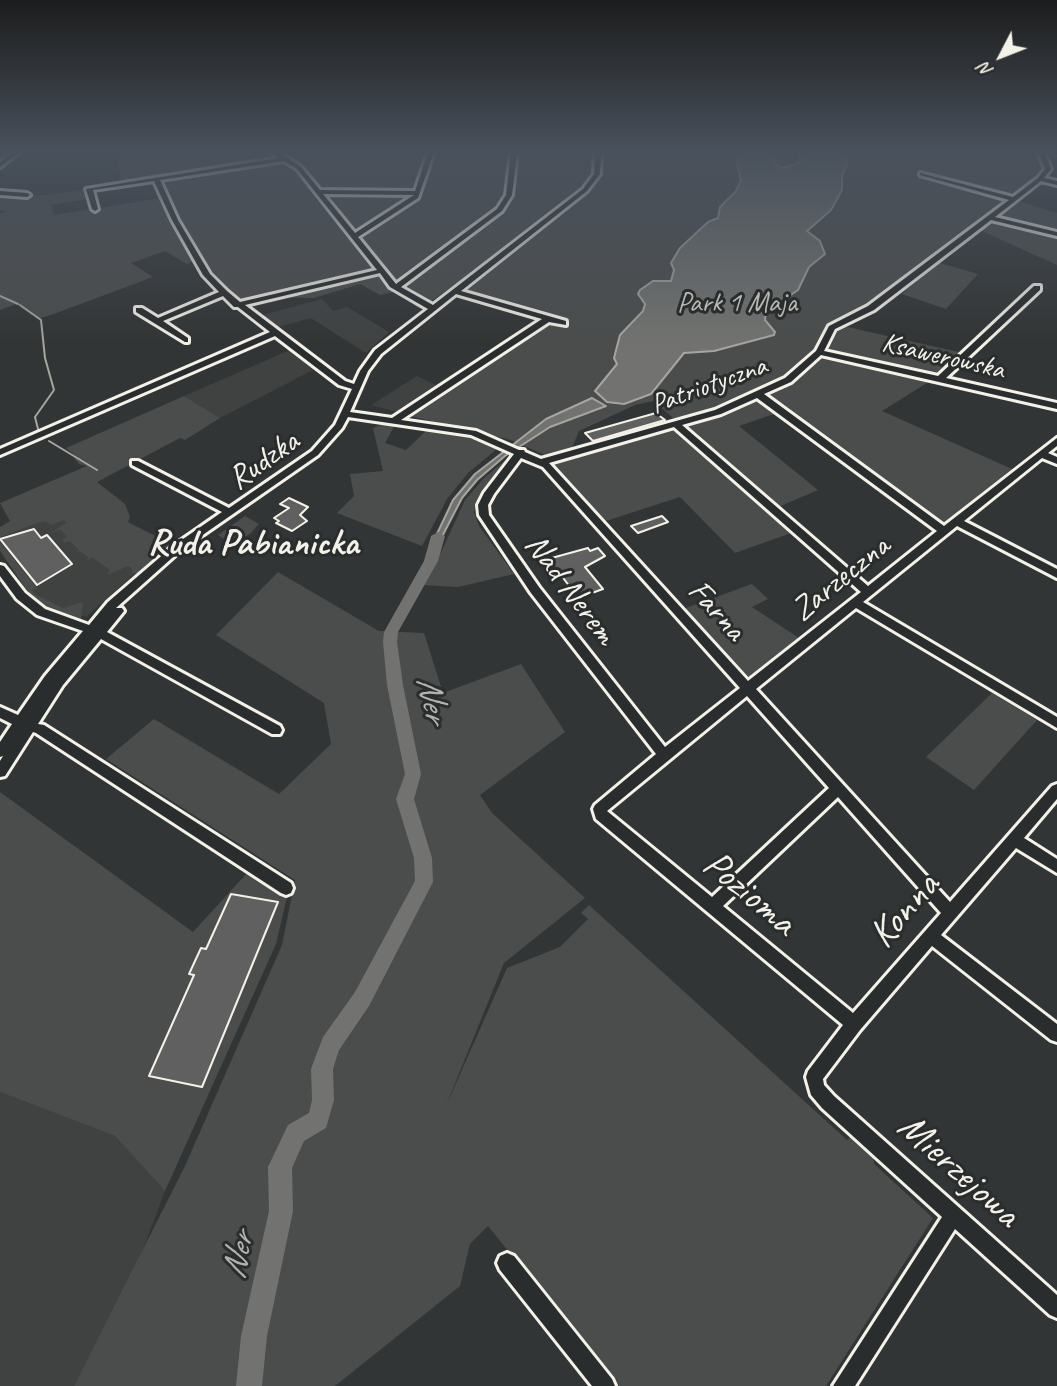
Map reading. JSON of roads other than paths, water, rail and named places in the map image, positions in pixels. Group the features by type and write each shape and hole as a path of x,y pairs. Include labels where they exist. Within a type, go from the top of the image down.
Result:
{"street":[{"path":"173,217 207,275 224,293 345,385 357,387"},
{"path":"338,217 380,271 396,287 434,309"},
{"path":"354,237 389,217"},
{"path":"396,287 491,217"},
{"name":"Rudzka","path":"0,752 25,724 94,631 146,574 315,453 351,412 379,360 434,309 551,217"},
{"path":"989,217 1057,234"},
{"name":"Patriotyczna","path":"543,462 677,425 759,395 788,380 819,352 832,328 871,308 989,217"},
{"path":"237,305 380,271"},
{"path":"939,380 1037,288"},
{"path":"456,292 563,323"},
{"path":"157,321 224,293"},
{"name":"Rudzka","path":"94,631 185,551 322,455 344,432 357,387 364,371 378,352 418,318 434,309"},
{"path":"139,310 185,340"},
{"path":"396,419 548,319"},
{"path":"0,452 275,333"},
{"name":"Ksawerowska","path":"819,352 1057,406"},
{"path":"759,395 945,532"},
{"name":"Farna","path":"351,412 473,433 543,462 950,912"},
{"path":"677,425 869,593"},
{"name":"Zarzeczna","path":"601,816 602,806 664,755 1057,441"},
{"name":"Nad Nerem","path":"519,451 489,493 483,505 484,516 535,590 664,755"},
{"path":"1042,454 1057,461"},
{"path":"135,463 229,512"},
{"path":"958,522 1057,574"},
{"path":"0,569 21,596 36,609 94,631 276,730"},
{"path":"857,603 1057,723"},
{"path":"0,712 40,729 286,888"},
{"name":"Rudzka","path":"0,772 25,724"},
{"path":"712,907 838,788"},
{"name":"Konna","path":"815,1083 819,1066 853,1024 1057,790"},
{"name":"Pozioma","path":"601,816 853,1024"},
{"path":"1014,839 1057,867"},
{"path":"930,935 1057,1034"},
{"name":"Mierzejowa","path":"815,1083 828,1102 1057,1308"},
{"path":"843,1386 954,1214"},
{"path":"507,1263 605,1386"}],"waterway":[{"path":"0,296 18,304"},
{"path":"20,305 41,320 45,358 54,390 35,417 39,433"},
{"path":"49,441 97,470"},
{"name":"Ner","path":"249,1386 254,1336 281,1211 280,1167 296,1133 318,1120 323,1100 322,1069 330,1044 362,999 424,882 423,858 405,799 413,774 395,685 390,642 391,632 431,561 438,536"}],"district":[{"name":"Ruda Pabianicka","path":"253,544"}],"park label":[{"name":"Park 1 Maja","path":"737,304"}]}
